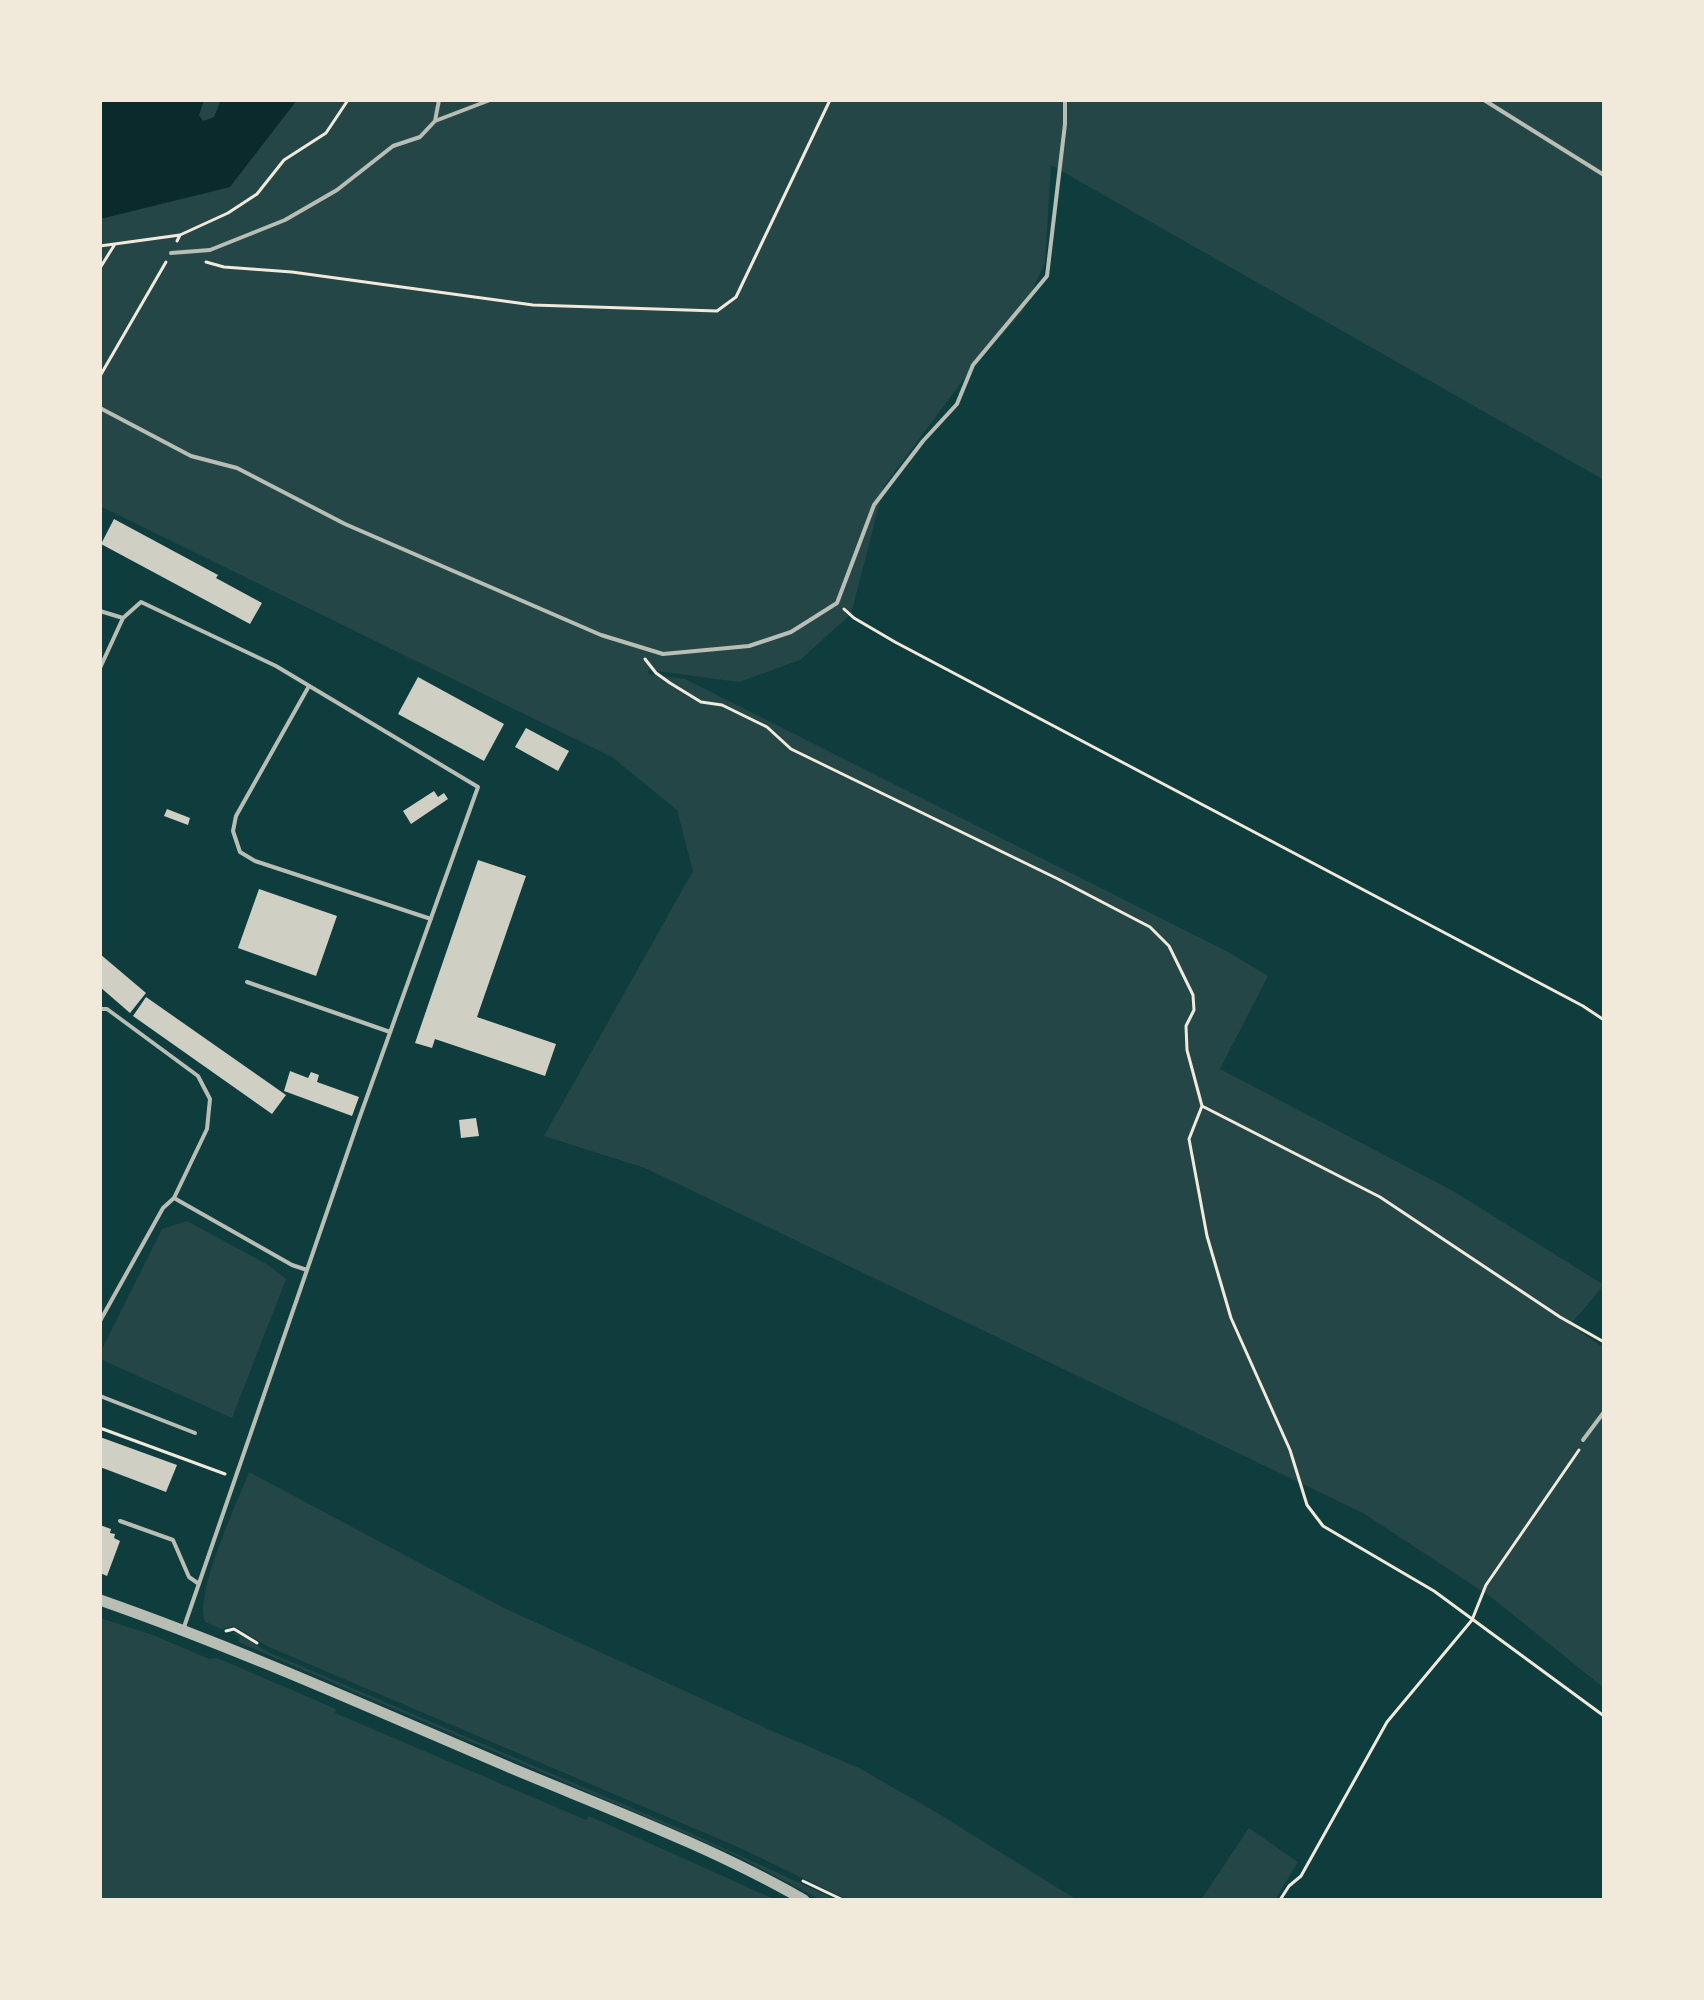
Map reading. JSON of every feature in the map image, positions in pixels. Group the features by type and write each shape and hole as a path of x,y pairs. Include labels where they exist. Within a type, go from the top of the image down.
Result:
{"street":[{"path":"100,1600 183,1630 680,1840 804,1900"}],"lane":[{"path":"435,121 439,100"},
{"path":"171,253 210,250 285,220 337,190 393,146 420,137 435,121 490,100"},
{"path":"100,408 191,456 237,468 345,524 601,635 663,654 749,646 791,632 837,603 874,505 923,441 957,404 973,365 1047,276 1065,124 1065,100"},
{"path":"1484,100 1604,175"},
{"path":"100,668 123,618 141,602 276,666 478,787 183,1630"},
{"path":"100,611 123,618"},
{"path":"309,686 236,816 233,831 240,852 255,861 431,919"},
{"path":"247,982 390,1032"},
{"path":"100,1009 107,1009 198,1076 210,1099 207,1129 174,1198 163,1208 100,1321"},
{"path":"174,1198 292,1265 307,1270"},
{"path":"100,1396 195,1433"},
{"path":"1583,1440 1604,1412"},
{"path":"120,1521 173,1540 189,1577 199,1584"}],"path":[{"path":"100,246 180,235 228,213 257,194 284,160 326,133 348,100"},
{"path":"198,260 224,267 292,272 533,305 717,311 736,297 830,100"},
{"path":"100,376 180,235"},
{"path":"100,268 117,242"},
{"path":"837,603 854,618 895,642 1583,1006 1604,1020"},
{"path":"647,651 645,661 656,673 701,702 722,705 767,727 791,749 944,822 1150,927 1169,946 1193,995 1194,1010 1186,1026 1187,1050 1202,1106 1189,1139 1207,1236 1231,1318 1290,1450 1307,1505 1323,1526 1434,1591 1604,1716"},
{"path":"1202,1106 1380,1197 1560,1317 1604,1342"},
{"path":"100,1428 224,1473"},
{"path":"1280,1900 1289,1886 1301,1876 1387,1722 1472,1620 1486,1585 1578,1455 1583,1440"}],"shaded area":[{"path":"100,100 1604,100 1604,480 1051,165 1045,263 1022,312 969,372 884,486 851,614 800,660 739,682 649,670 648,674 685,679 1228,952 1268,976 1220,1069 1453,1191 1604,1285 1570,1325 1604,1348 1604,1688 1491,1597 1363,1513 645,1168 544,1136 693,871 677,810 612,757 100,506"},
{"path":"100,100 204,100 199,115 203,121 214,117 221,100 297,100 230,187 100,219"},
{"path":"187,1221 268,1265 286,1279 232,1418 100,1359 100,1353 162,1229"},
{"path":"249,1472 504,1608 859,1768 1077,1900 848,1900 738,1847 269,1647 234,1626 222,1629 205,1622 203,1609 211,1570"},
{"path":"100,1618 153,1635 209,1659 217,1658 336,1709 335,1713 586,1820 589,1816 776,1900 100,1900"},
{"path":"231,1633 236,1633 268,1652 688,1832 837,1900 821,1900 733,1854 238,1642 240,1637"},
{"path":"1249,1828 1298,1862 1275,1900 1201,1900"}],"building":[{"path":"114,519 218,575 216,578 262,603 250,624 101,544"},
{"path":"418,677 504,724 484,761 398,714"},
{"path":"526,728 569,751 558,771 515,747"},
{"path":"434,791 438,797 444,793 448,799 411,824 403,811"},
{"path":"167,809 190,818 188,825 164,816"},
{"path":"478,860 526,876 477,1017 556,1044 545,1076 435,1039 432,1048 415,1043"},
{"path":"259,889 337,916 316,976 238,948"},
{"path":"100,954 146,993 130,1013 100,987"},
{"path":"146,997 286,1095 272,1114 133,1016"},
{"path":"290,1071 308,1078 311,1072 319,1075 317,1082 359,1097 352,1116 284,1091"},
{"path":"476,1118 479,1136 461,1138 459,1120"},
{"path":"100,1437 177,1465 166,1492 100,1467"},
{"path":"100,1525 111,1529 110,1533 120,1541 107,1576 100,1573"}]}
